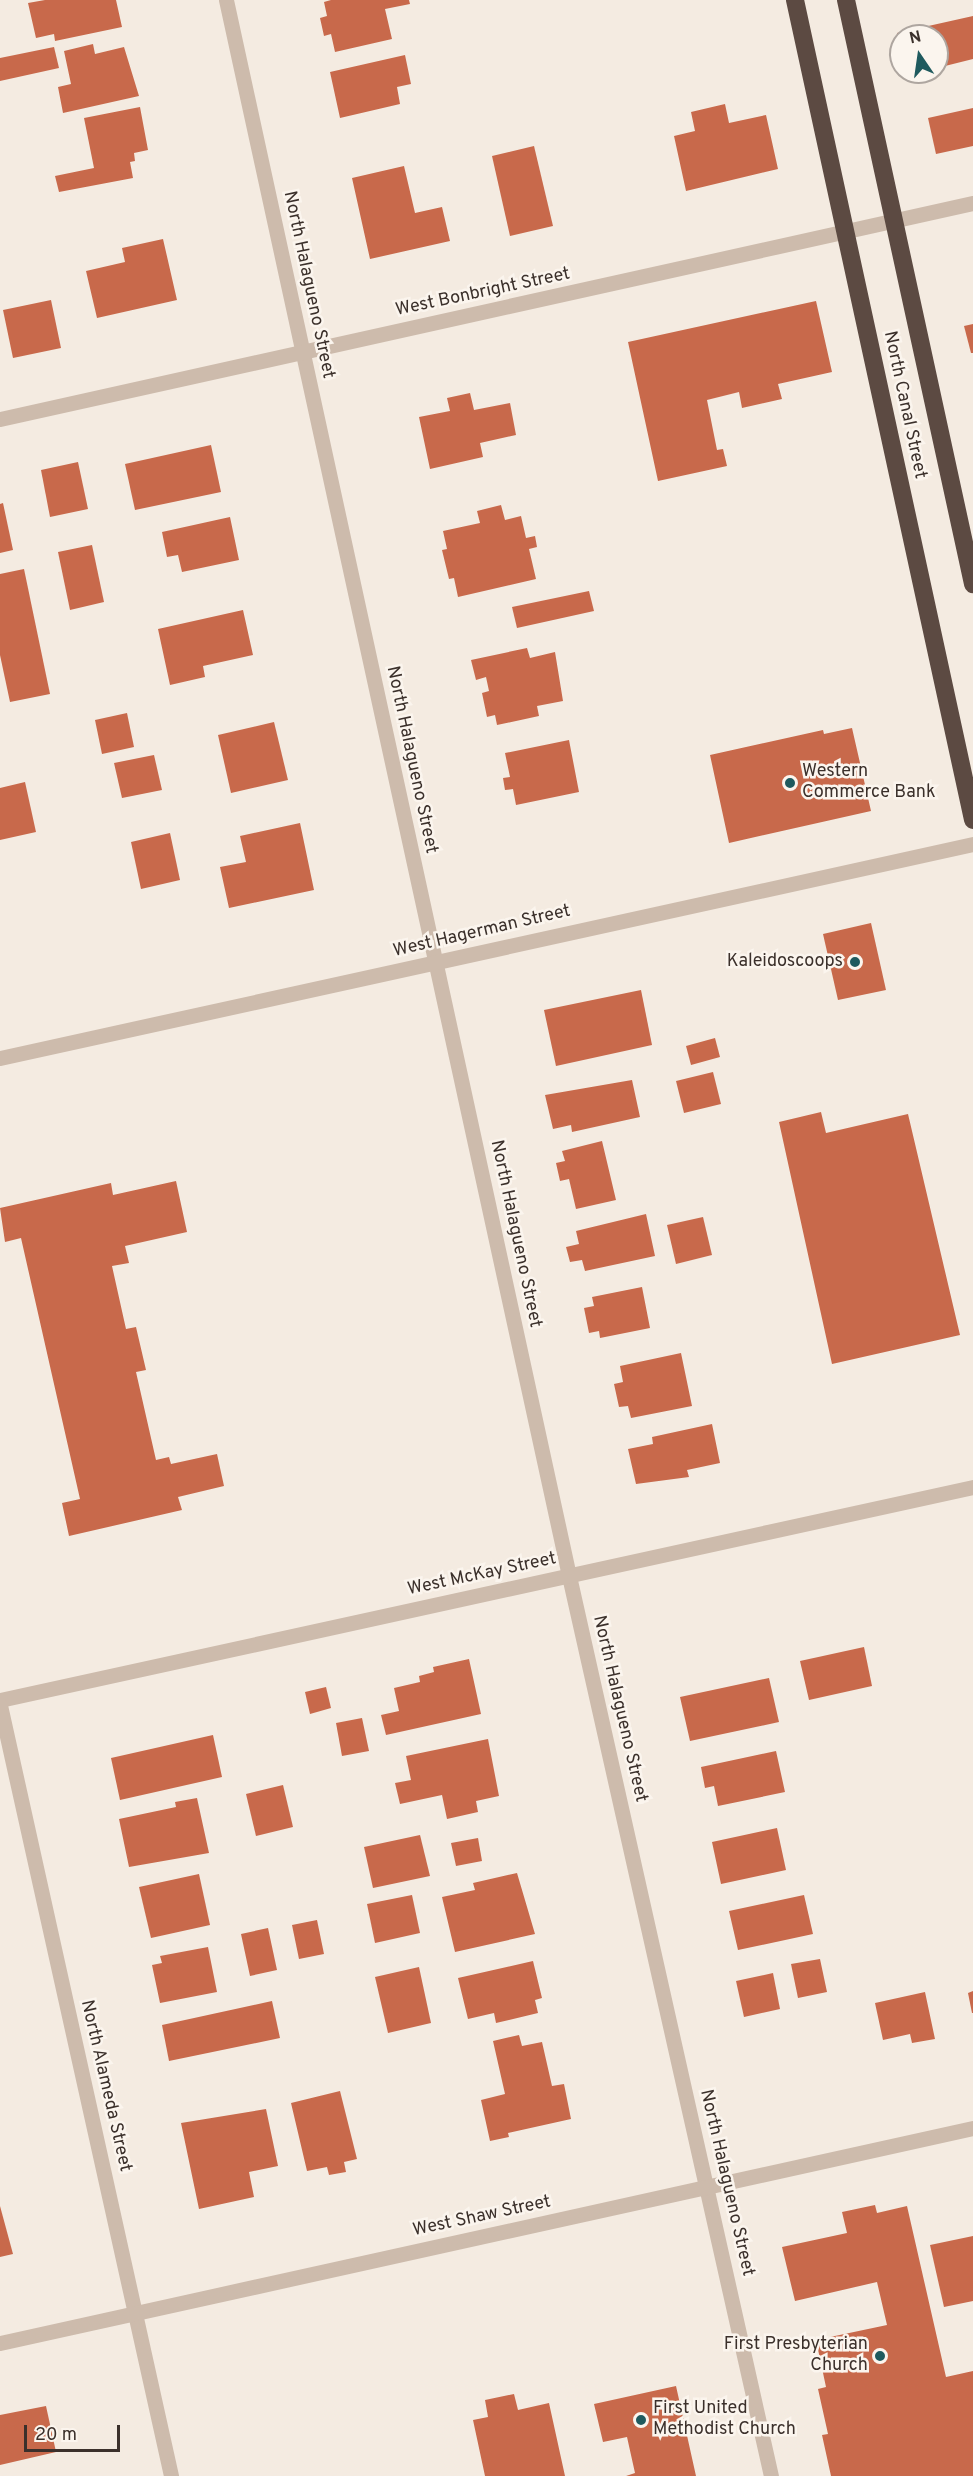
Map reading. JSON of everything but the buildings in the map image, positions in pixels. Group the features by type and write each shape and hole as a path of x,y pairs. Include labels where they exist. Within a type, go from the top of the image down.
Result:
{"highway":[{"name":"North Canal Street","path":"795,0 973,820"},
{"name":"North Canal Street","path":"846,0 973,584"}],"street":[{"name":"North Halagueno Street","path":"226,0 569,1576 771,2476"},
{"name":"West Bonbright Street","path":"0,419 973,203"},
{"name":"West Hagerman Street","path":"0,1058 973,844"},
{"name":"West McKay Street","path":"0,1700 973,1487"},
{"name":"North Alameda Street","path":"0,1705 171,2476"},
{"name":"West Shaw Street","path":"0,2343 973,2128"}],"place":[{"name":"Western Commerce Bank","path":"790,783"},
{"name":"Kaleidoscoops","path":"855,962"},
{"name":"First Presbyterian Church","path":"880,2356"},
{"name":"First United Methodist Church","path":"641,2420"}]}
